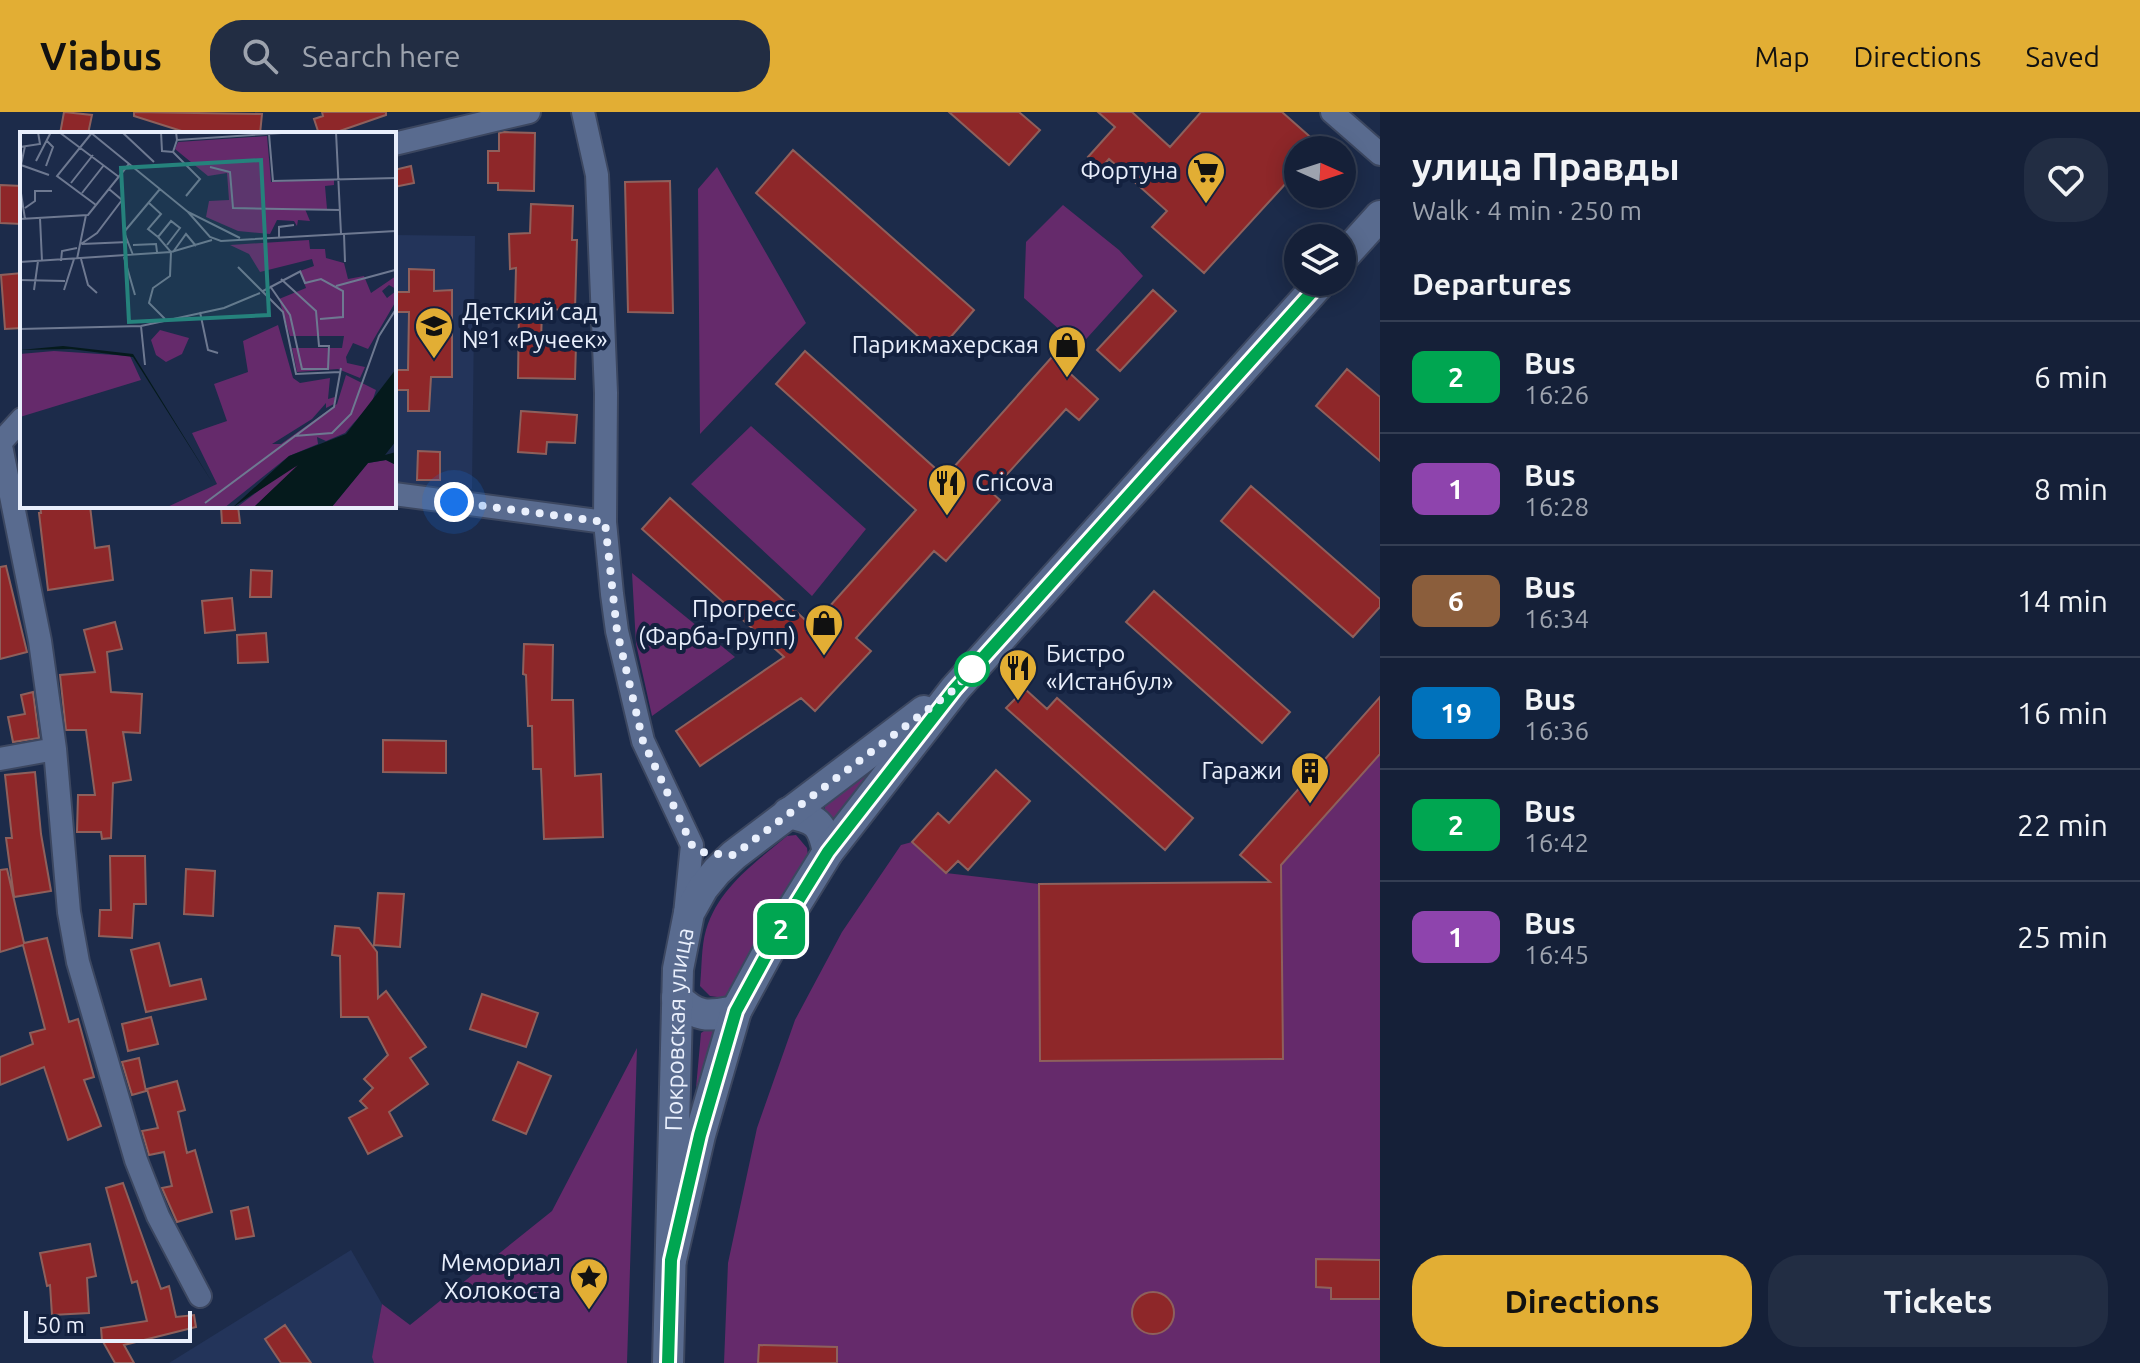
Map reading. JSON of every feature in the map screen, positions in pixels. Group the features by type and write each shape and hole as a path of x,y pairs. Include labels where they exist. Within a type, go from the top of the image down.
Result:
{"main road":[{"path":"1356,243 1380,216"},
{"path":"683,939 689,913 703,888 734,855 955,689 1308,296"},
{"name":"Покровская улица","path":"671,1260 700,1135 736,1011 781,928 828,852 955,689"},
{"path":"788,813 811,818 824,831 828,852"},
{"name":"Покровская улица","path":"668,1363 677,998 683,939"},
{"path":"677,998 690,1010 707,1016 736,1011"}],"street":[{"path":"396,144 529,112"},
{"path":"583,112 597,175 606,393 605,522 617,631 643,741 692,845 705,853 734,855"},
{"path":"1332,112 1380,154"},
{"path":"20,421 0,442 40,641 55,749 69,912 78,962 136,1160 158,1216 200,1296"},
{"path":"396,494 605,522"},
{"path":"0,759 55,749"},
{"name":"Покровская улица","path":"683,939 692,845"}],"shaded area":[{"path":"717,167 806,323 700,434 698,189"},
{"path":"1063,205 1119,250 1143,276 1079,347 1024,298 1026,242"},
{"name":"Детский сад №1 «Ручеек»","path":"396,235 475,236 472,489 396,483"},
{"path":"751,426 866,529 812,596 691,484"},
{"path":"632,573 735,657 652,716 636,644"},
{"path":"1380,754 1380,1363 724,1363 728,1263 757,1128 795,1020 842,932 901,845 912,842 946,873 1039,884 1040,1060 1283,1058 1282,883 1268,880"},
{"path":"871,771 836,818 825,817 825,806"},
{"path":"796,835 807,848 808,856 725,998 710,996 700,986 703,943 712,915 739,877 787,836"},
{"path":"710,1027 716,1031 715,1039 696,1088 701,1033"},
{"path":"637,1048 627,1363 374,1363 372,1357 382,1304 410,1325 552,1211"},
{"path":"351,1250 382,1304 374,1363 169,1363"}],"building":[{"path":"64,112 92,115 88,132 60,132"},
{"path":"134,112 262,114 260,132 185,132 134,116"},
{"path":"322,112 386,112 386,115 337,132 318,132 314,119 323,116"},
{"path":"949,112 1019,112 1040,130 1009,165"},
{"path":"1098,112 1132,112 1170,147 1201,112 1282,112 1309,136 1284,136 1284,185 1204,273 1152,227 1167,211 1109,159 1101,168 1088,157 1115,127"},
{"path":"499,133 535,133 534,191 498,190 498,183 488,183 488,151 499,151"},
{"path":"793,150 974,310 937,353 756,193"},
{"path":"411,166 414,183 396,187 396,170"},
{"path":"670,181 673,313 628,312 625,182"},
{"path":"0,185 20,186 20,224 0,223"},
{"path":"531,204 573,206 572,240 577,240 575,310 542,309 541,343 576,344 575,379 518,378 519,309 515,308 516,268 510,269 509,234 530,233"},
{"path":"409,269 434,270 434,291 452,290 452,377 431,377 429,411 408,411 408,390 396,390 396,370 408,370 409,312 396,312 396,292 409,292"},
{"path":"20,273 20,328 5,329 1,275"},
{"path":"1153,290 1176,311 1120,371 1097,350"},
{"path":"805,351 945,477 1052,357 1098,399 1079,420 1066,409 991,492 1000,500 946,561 934,551 856,638 871,651 815,711 801,698 700,766 676,731 784,657 642,529 670,498 812,626 916,510 776,384"},
{"path":"1347,369 1380,397 1380,461 1316,406"},
{"path":"521,411 577,415 575,443 547,442 546,454 518,452"},
{"path":"418,451 440,452 440,480 417,480"},
{"path":"1251,486 1380,599 1380,607 1353,637 1221,521"},
{"path":"40,508 90,508 95,548 109,546 113,580 48,590"},
{"path":"221,508 238,508 240,523 222,523"},
{"path":"6,566 27,652 0,659 0,567"},
{"path":"251,570 272,571 271,597 250,597"},
{"path":"1154,591 1290,712 1262,743 1126,622"},
{"path":"232,598 235,630 205,633 202,601"},
{"path":"115,622 122,649 107,652 111,692 142,694 140,733 123,732 131,780 113,783 111,838 102,839 101,832 77,832 78,795 95,795 86,730 66,730 60,675 95,672 84,630"},
{"path":"266,633 268,662 238,663 237,635"},
{"path":"524,644 553,645 552,700 573,700 575,776 601,774 603,837 544,839 541,769 533,769 532,726 528,726 526,675 523,674"},
{"path":"1025,689 1047,709 1057,698 1193,818 1165,850 1006,708"},
{"path":"33,692 39,738 13,742 8,717 25,714 21,695"},
{"path":"1380,697 1380,754 1281,865 1283,1059 1040,1061 1039,884 1270,882 1240,855"},
{"path":"383,740 446,741 446,773 383,772"},
{"path":"996,770 1030,801 968,870 958,861 946,873 912,842 938,813 949,823"},
{"path":"35,772 51,891 14,897 6,838 12,838 5,775"},
{"path":"110,856 145,856 146,904 134,904 132,938 99,936 100,910 111,910"},
{"path":"7,869 24,943 47,938 69,1022 78,1019 94,1077 84,1080 101,1126 68,1140 44,1067 0,1085 0,1057 33,1044 30,1033 45,1029 23,945 0,952 0,870"},
{"path":"186,869 215,871 213,916 184,914"},
{"path":"378,893 404,894 400,947 374,945"},
{"path":"335,926 359,928 377,952 378,998 386,991 426,1047 410,1058 428,1084 389,1112 402,1136 368,1154 349,1118 367,1108 360,1101 373,1088 364,1079 388,1055 368,1017 341,1017 340,956 332,955"},
{"path":"159,943 170,986 201,979 206,999 146,1012 131,950"},
{"path":"482,994 538,1013 526,1047 470,1029"},
{"path":"151,1017 158,1044 128,1051 122,1024"},
{"path":"139,1058 146,1091 132,1095 122,1062"},
{"path":"518,1062 551,1076 526,1134 493,1120"},
{"path":"177,1081 185,1110 178,1112 187,1153 195,1150 212,1212 177,1222 162,1188 172,1186 164,1152 149,1155 142,1131 158,1128 147,1089"},
{"path":"123,1183 161,1289 169,1286 176,1317 194,1315 196,1327 124,1345 134,1363 115,1363 102,1340 101,1328 147,1321 137,1281 132,1283 106,1188"},
{"path":"248,1207 254,1236 236,1239 231,1211"},
{"path":"90,1244 96,1276 87,1278 89,1313 52,1315 50,1285 47,1286 40,1253"},
{"path":"1316,1259 1380,1260 1380,1299 1331,1299 1331,1288 1316,1287"},
{"path":"1153,1292 1168,1298 1174,1313 1168,1328 1153,1334 1138,1328 1132,1313 1138,1298"},
{"path":"285,1325 311,1363 281,1363 265,1339"},
{"path":"759,1345 837,1347 837,1363 758,1363"}],"bus line":[{"name":"2","path":"668,1363 671,1260 700,1135 736,1011 781,928 828,852 955,689 1308,296"}],"place":[{"name":"Фортуна","path":"1206,205"},
{"name":"Детский сад №1 «Ручеек»","path":"434,360"},
{"name":"Парикмахерская","path":"1067,379"},
{"name":"Cricova","path":"947,517"},
{"name":"Прогресс (Фарба-Групп)","path":"824,657"},
{"name":"Бистро «Истанбул»","path":"1018,702"},
{"name":"Гаражи","path":"1310,805"},
{"name":"Мемориал Холокоста","path":"589,1311"}],"route":[{"path":"454,502 605,522 617,631 643,741 692,845 705,853 734,855 955,689 972,669"}]}
